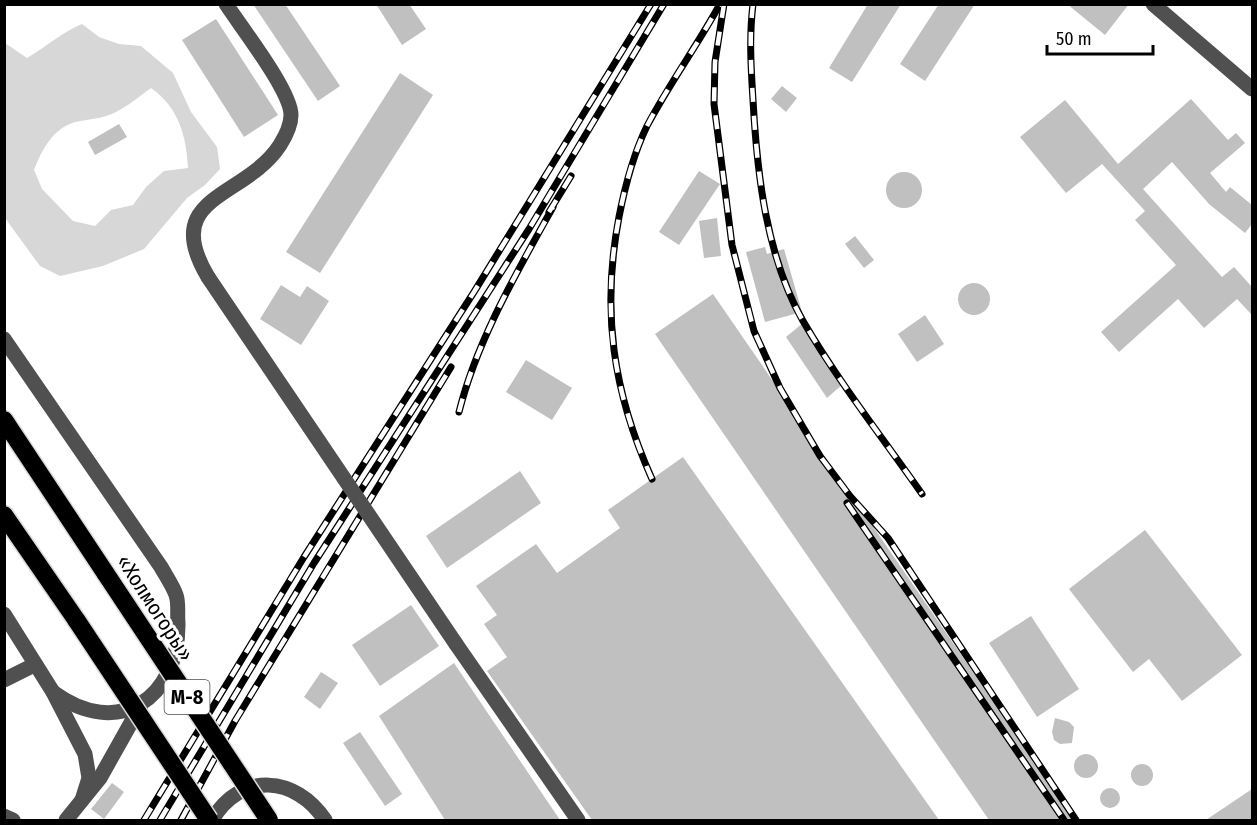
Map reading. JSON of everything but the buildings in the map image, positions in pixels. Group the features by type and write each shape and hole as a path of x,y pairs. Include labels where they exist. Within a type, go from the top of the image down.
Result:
{"highway":[{"name":"«Холмогоры»","path":"4,420 269,820"},
{"name":"М-8","path":"4,515 211,820"}],"street":[{"path":"226,4 281,88 291,115 286,136 271,158 207,204 195,220 191,238 196,257 456,644 578,820"},
{"path":"1154,4 1252,89"},
{"path":"4,339 161,567 177,596 178,638 172,664 154,694 141,705 100,778 66,820"},
{"path":"4,614 53,692 85,754 89,778 82,800"},
{"path":"4,680 34,665"},
{"path":"53,692 70,704 90,712 114,714 141,705"},
{"path":"211,820 230,799 249,789 268,784 285,786 302,794 315,805 325,820"},
{"path":"4,816 13,820"}],"shaded area":[{"path":"82,24 99,37 119,44 141,46 173,73 191,112 217,147 220,169 205,185 187,198 144,249 103,266 60,276 40,266 5,218 5,43 27,58","holes":["151,88 161,96 174,113 183,133 188,168 164,171 146,187 133,205 111,210 95,226 73,221 42,189 34,170 49,141 67,125 111,114"]}],"railway":[{"path":"144,820 304,557 474,292 651,4"},
{"path":"160,820 314,563 529,229 664,4"},
{"path":"652,479 628,415 614,351 611,285 619,217 634,159 647,126 720,4"},
{"path":"724,4 715,62 714,104 732,245 754,331 780,388 820,456 850,496 888,538 1076,820"},
{"path":"753,4 751,64 757,156 766,214 780,269 803,321 845,387 922,494"},
{"path":"549,212 571,176"},
{"path":"459,412 487,333 512,281 553,207"},
{"path":"181,820 235,721 451,367"},
{"path":"847,503 1064,820"}]}
